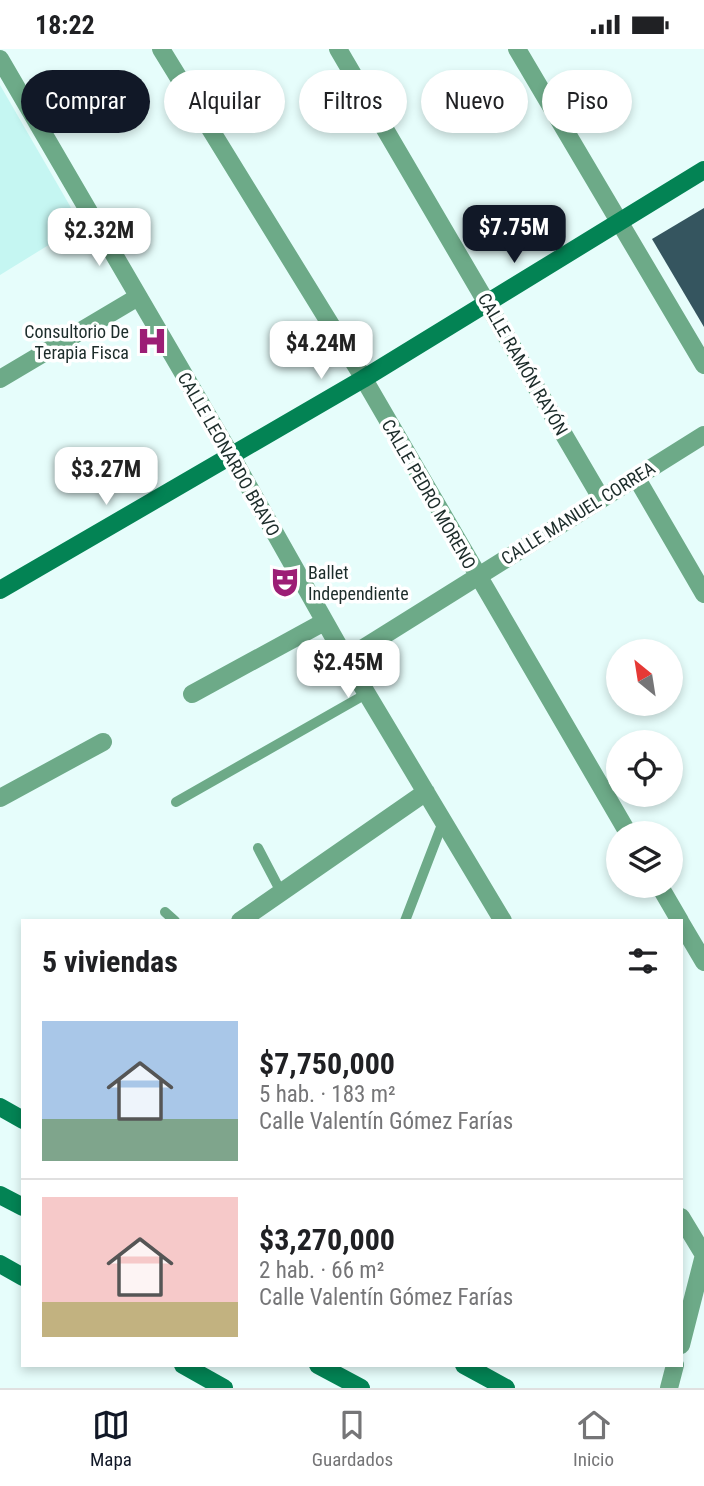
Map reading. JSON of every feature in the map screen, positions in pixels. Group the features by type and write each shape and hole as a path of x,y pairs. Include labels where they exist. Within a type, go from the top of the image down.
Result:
{"main road":[{"path":"0,590 363,379 704,170"},
{"path":"0,1107 21,1119"},
{"path":"0,1195 21,1206"},
{"path":"0,1264 21,1276"},
{"path":"187,1367 224,1388"},
{"path":"322,1367 361,1388"},
{"path":"468,1367 506,1388"}],"street":[{"name":"CALLE PEDRO MORENO","path":"161,49 363,379 621,821"},
{"name":"CALLE RAMÓN RAYÓN","path":"338,49 601,498"},
{"path":"517,49 704,365"},
{"name":"CALLE LEONARDO BRAVO","path":"0,59 232,457 345,659 502,919"},
{"path":"0,379 138,297"},
{"name":"CALLE MANUEL CORREA","path":"345,659 704,435"},
{"path":"636,477 704,594"},
{"path":"192,694 324,622"},
{"path":"0,798 103,742"},
{"path":"243,919 426,792"},
{"path":"667,898 679,919"},
{"path":"683,926 704,962"},
{"path":"683,1220 704,1255 683,1337"},
{"path":"669,1388 674,1367"}],"lane":[{"path":"176,802 366,694"},
{"path":"406,919 443,822"},
{"path":"258,848 281,892"},
{"path":"165,912 173,919"}],"shaded area":[{"path":"0,85 21,121 21,133 28,133 81,225 0,275"}],"building":[{"path":"704,208 704,327 652,239"}],"place":[{"name":"Consultorio De Terapia Fisca","path":"152,341"},
{"name":"Ballet Independiente","path":"285,582"}]}
